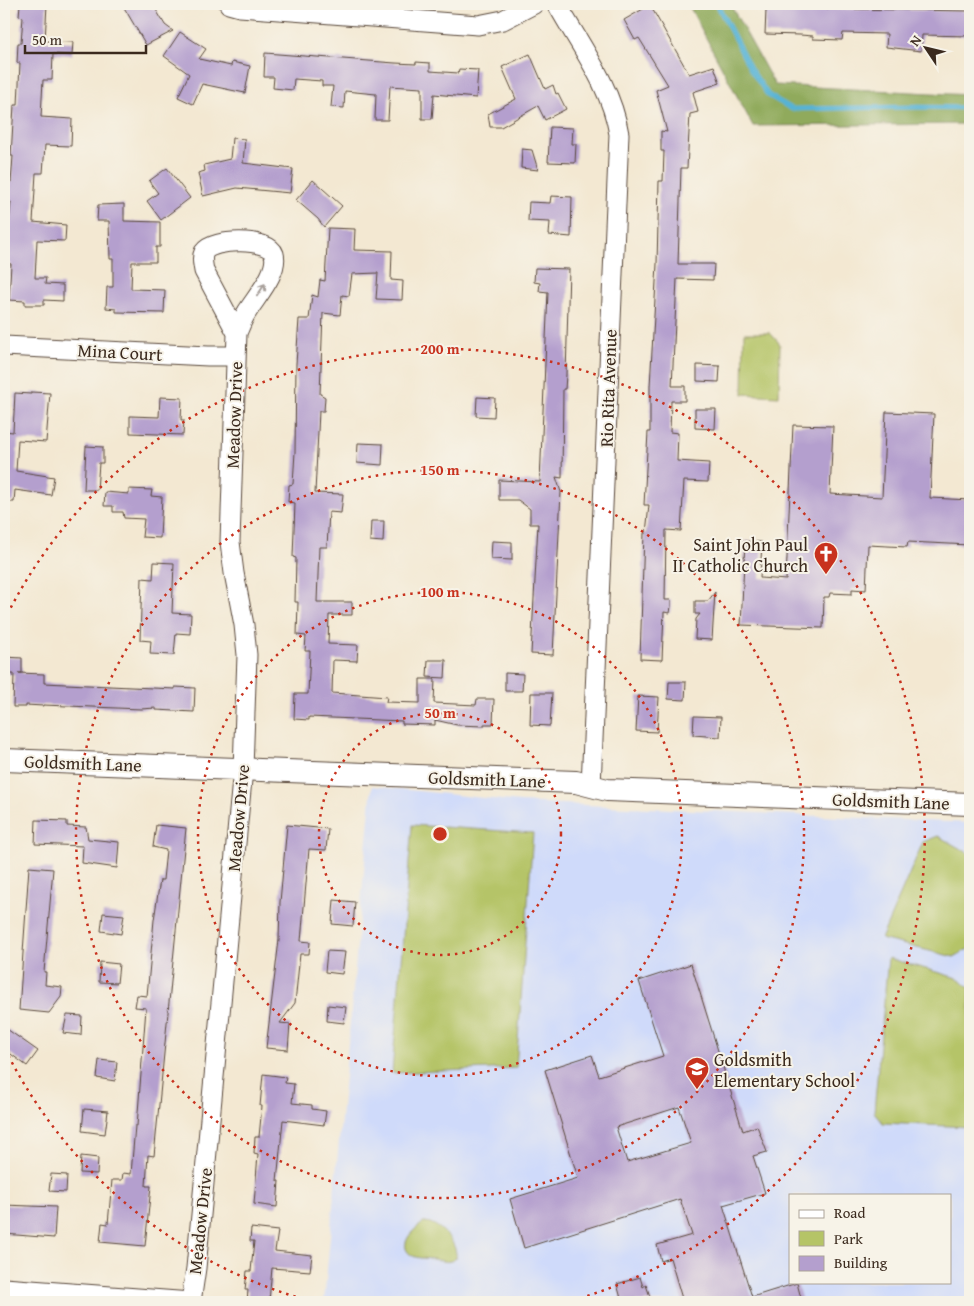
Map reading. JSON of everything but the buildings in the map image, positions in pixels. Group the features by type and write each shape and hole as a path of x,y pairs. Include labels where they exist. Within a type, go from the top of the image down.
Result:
{"street":[{"path":"229,4 240,7 478,25 503,20 534,4"},
{"name":"Rio Rita Avenue","path":"557,4 606,90 616,116 618,134 591,786"},
{"name":"Meadow Drive","path":"191,1302 197,1258 242,769 247,655 230,542 237,333 275,264 274,253 267,246 256,243 223,242 212,245 205,251 202,260 204,271 237,333"},
{"name":"Mina Court","path":"4,346 236,356"},
{"name":"Goldsmith Lane","path":"4,760 576,782 607,790 970,804"},
{"path":"4,1288 191,1302"}],"shaded area":[{"path":"372,786 520,802 970,823 970,1302 324,1302"}],"green space":[{"path":"688,4 730,4 775,85 970,95 970,124 753,126"},
{"path":"744,333 770,333 780,344 779,396 743,394"},
{"path":"412,825 533,833 516,1068 392,1073"},
{"path":"938,836 970,854 970,948 954,957 881,939 923,842"},
{"path":"888,958 957,978 970,988 970,1127 883,1123 874,1112"},
{"path":"426,1222 437,1226 447,1235 454,1246 456,1258 445,1262 419,1258 407,1251 406,1246 409,1236 417,1227"}],"waterway":[{"path":"717,4 751,70 768,95 792,109 970,108"}],"place":[{"name":"Saint John Paul II Catholic Church","path":"826,575"},
{"name":"Goldsmith Elementary School","path":"697,1090"}]}
